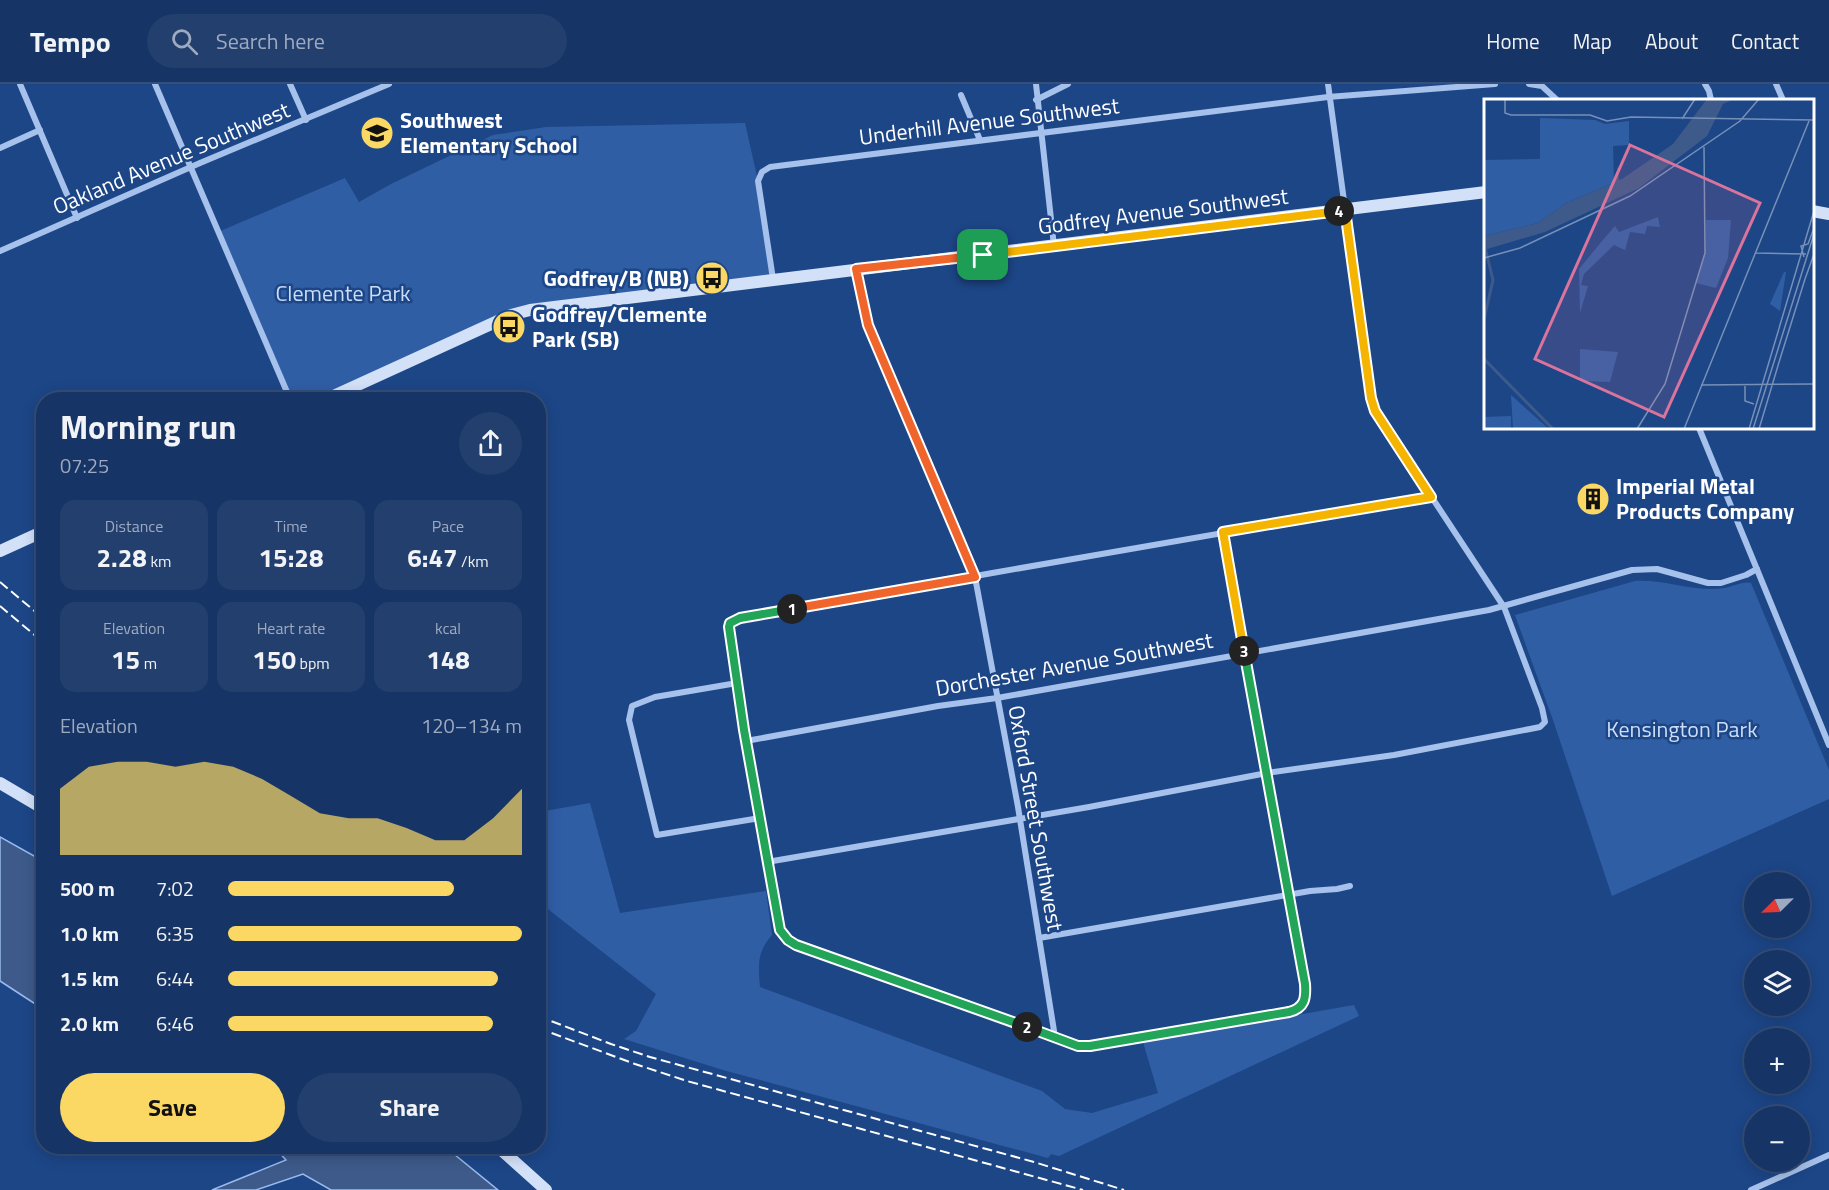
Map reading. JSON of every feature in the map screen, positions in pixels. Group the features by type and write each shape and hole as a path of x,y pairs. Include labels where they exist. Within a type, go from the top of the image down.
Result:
{"main road":[{"name":"Godfrey Avenue Southwest","path":"343,392 521,312 1484,192"},
{"path":"1814,211 1829,214"},
{"path":"0,551 36,535"},
{"path":"0,783 36,804"},
{"path":"506,1154 546,1190"}],"street":[{"path":"20,84 77,218"},
{"path":"154,84 287,392"},
{"path":"290,84 306,120"},
{"name":"Oakland Avenue Southwest","path":"0,250 389,84"},
{"path":"1036,84 1054,246"},
{"path":"1036,100 1068,84"},
{"path":"767,862 1267,774 1394,755 1540,727 1545,722 1504,607 1375,411 1371,398 1328,84"},
{"name":"Underhill Avenue Southwest","path":"773,279 758,181 765,169 775,166 1328,97 1495,84"},
{"path":"1529,84 1542,86 1556,99"},
{"path":"1705,84 1711,99"},
{"path":"1776,84 1783,99"},
{"path":"961,95 980,140"},
{"path":"0,148 40,130"},
{"name":"Oxford Street Southwest","path":"856,269 868,325 975,577 1020,818 1055,1037"},
{"path":"1699,429 1829,745"},
{"path":"1223,532 1305,984 1304,1002 1297,1010 1090,1046 1078,1046 796,945 785,937 777,922 746,741 730,623 740,618 1223,532 1431,497"},
{"name":"Dorchester Avenue Southwest","path":"746,741 1504,607 1632,570 1657,569 1708,583 1721,583 1746,575 1757,568"},
{"path":"737,683 655,698 632,706 629,720 657,835 760,818"},
{"path":"1039,938 1290,894 1350,886"},
{"path":"1751,1190 1829,1155"}],"green space":[{"name":"Clemente Park","path":"745,123 758,181 773,279 530,310 344,392 287,392 218,232 345,178 359,202 493,135 546,127"},
{"name":"Kensington Park","path":"1635,581 1703,589 1751,583 1829,770 1829,799 1612,896 1515,615"},
{"path":"590,803 620,913 766,891 772,935 761,953 760,987 1042,1091 1065,1109 1092,1113 1158,1093 1143,1042 1354,1005 1359,1016 1059,1156 1051,1154 1048,1158 723,1070 624,1039 636,1031 656,994 546,908 546,811"}],"shaded area":[{"path":"0,837 36,857 36,1004 0,981"},
{"path":"280,1154 454,1154 498,1190 331,1190 303,1174 256,1190 212,1190 286,1160"}],"railway":[{"path":"0,582 36,612"},
{"path":"0,606 36,636"},
{"path":"546,1019 650,1057 1034,1162 1124,1190"},
{"path":"546,1031 687,1081 1083,1190"}],"place":[{"name":"Southwest Elementary School","path":"377,133"},
{"name":"Godfrey/B (NB)","path":"712,278"},
{"name":"Godfrey/Clemente Park (SB)","path":"509,327"},
{"name":"Imperial Metal Products Company","path":"1593,499"}],"route":[{"path":"1345,210 1371,398 1375,411 1431,497 1223,532 1305,984 1304,1002 1297,1010 1194,1029 1078,1046 796,945 788,940 780,930 744,730 730,623 740,618 975,577 868,325 856,269 983,255 1345,210"}]}
